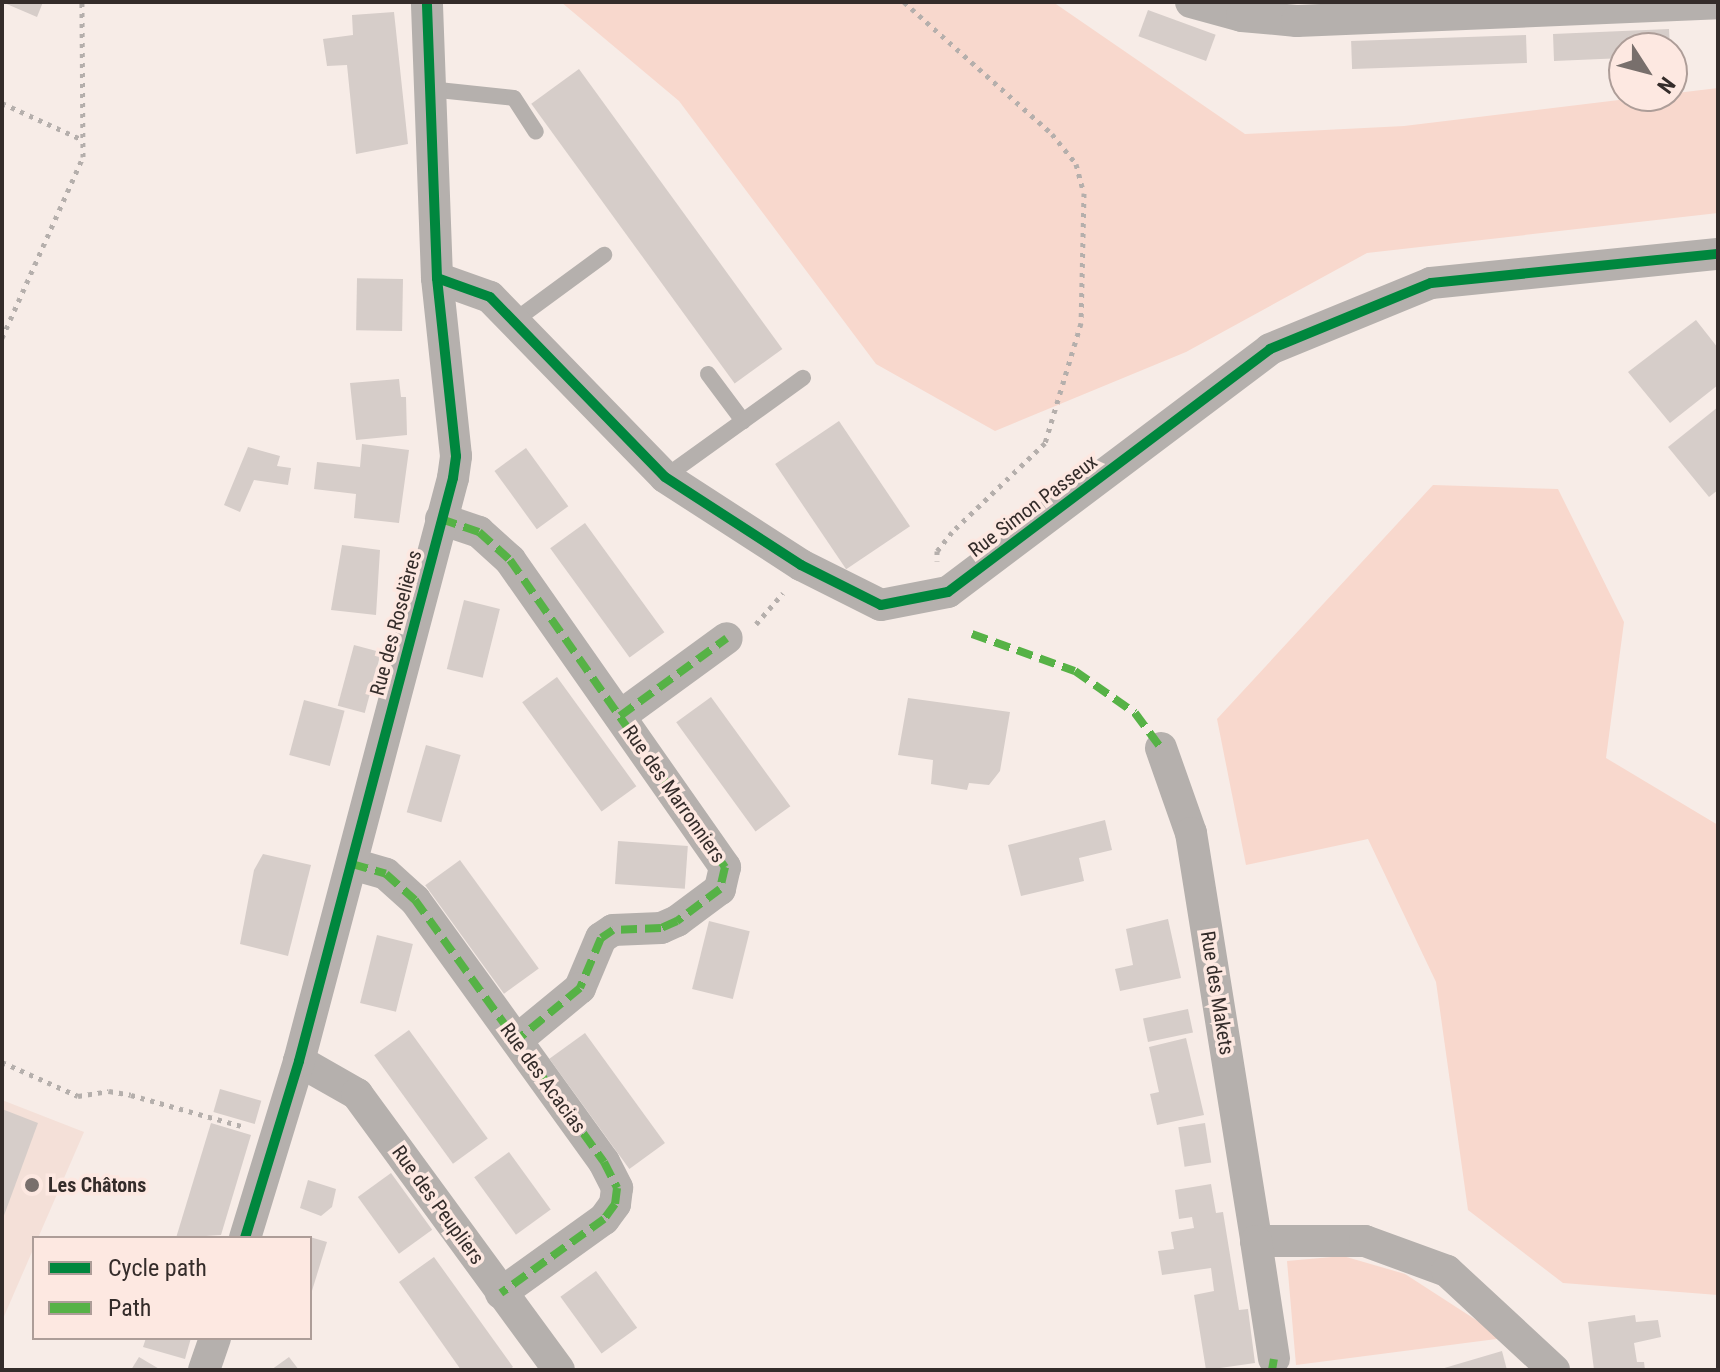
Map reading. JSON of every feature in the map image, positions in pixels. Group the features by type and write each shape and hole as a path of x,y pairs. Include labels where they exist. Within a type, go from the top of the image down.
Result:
{"street":[{"name":"Rue des Roselières","path":"246,1236 299,1061 456,456 437,278 427,2"},
{"path":"1191,2 1242,16 1297,21 1566,6 1718,3"},
{"name":"Rue Simon Passeux","path":"437,278 490,297 665,477 801,565 881,605 948,592 1270,349 1431,283 1718,254"},
{"name":"Rue des Marronniers","path":"441,519 479,532 510,560 719,854 725,878 707,901 677,921 661,928 613,930 601,938 580,988 517,1040"},
{"name":"Rue des Marronniers","path":"620,716 727,638"},
{"name":"Rue des Makets","path":"1161,748 1191,833 1274,1359"},
{"name":"Rue des Acacias","path":"352,864 386,874 415,900 604,1162 617,1188 615,1204 604,1219 501,1293"},
{"name":"Rue des Peupliers","path":"299,1061 357,1094 559,1370"},
{"path":"1256,1241 1365,1241 1447,1271 1554,1370"}],"lane":[{"path":"429,89 514,98 536,132"},
{"path":"514,321 604,255"},
{"path":"708,374 743,421"},
{"path":"665,477 803,378"}],"path":[{"path":"2,338 83,157 82,2"},
{"path":"904,2 1052,134 1076,164 1084,193 1081,323 1045,443 937,551 936,594"},
{"path":"2,103 83,140"},
{"path":"727,638 739,637 764,617 801,565"},
{"path":"2,1062 78,1096 109,1091 131,1095 248,1127"}],"shaded area":[{"path":"561,2 1053,2 1245,134 1404,126 1608,101 1608,112 1688,112 1688,92 1718,88 1718,213 1367,253 1186,352 995,431 876,364 679,101"},
{"path":"1433,485 1558,489 1624,622 1606,758 1718,825 1718,1295 1563,1283 1468,1210 1436,982 1368,839 1246,865 1217,719"},
{"name":"Les Châtons","path":"2,1100 84,1132 39,1236 32,1236 32,1252 2,1321"},
{"path":"1343,1256 1405,1274 1504,1338 1296,1365 1287,1261"}],"building":[{"path":"2,2 43,2 37,17"},
{"path":"1148,10 1216,35 1206,61 1138,36"},
{"path":"394,12 408,144 356,154 347,65 327,66 323,39 353,35 352,15"},
{"path":"1669,29 1669,32 1608,32 1608,59 1554,61 1553,34"},
{"path":"1526,35 1527,63 1352,69 1351,41"},
{"path":"579,69 782,349 735,384 531,104"},
{"path":"357,278 403,279 402,331 356,330"},
{"path":"1696,320 1718,348 1718,385 1670,423 1628,372"},
{"path":"399,379 401,397 406,397 407,435 356,440 350,383"},
{"path":"1718,407 1718,490 1709,497 1668,447"},
{"path":"839,421 910,526 846,569 775,464"},
{"path":"362,444 409,450 399,523 354,518 356,494 314,489 317,462 360,467"},
{"path":"248,447 280,456 277,466 291,468 288,485 254,480 240,512 224,505"},
{"path":"526,448 568,506 537,529 494,471"},
{"path":"585,523 664,632 630,657 550,548"},
{"path":"342,545 380,550 376,615 331,610"},
{"path":"464,600 500,609 483,678 447,669"},
{"path":"354,645 381,652 365,713 338,706"},
{"path":"557,677 636,786 602,811 522,702"},
{"path":"711,697 790,806 756,831 676,722"},
{"path":"908,698 1010,712 1000,771 989,785 969,783 967,790 931,784 933,760 898,755"},
{"path":"304,700 345,711 330,766 289,755"},
{"path":"426,745 461,755 441,822 407,812"},
{"path":"1105,820 1112,850 1079,858 1084,881 1021,896 1008,845"},
{"path":"618,841 688,846 685,889 615,884"},
{"path":"263,854 311,865 288,956 240,944 254,870"},
{"path":"460,860 539,968 504,994 425,885"},
{"path":"1168,919 1181,978 1120,991 1115,969 1133,965 1126,929"},
{"path":"709,921 750,931 733,999 692,989"},
{"path":"377,935 413,944 396,1012 360,1003"},
{"path":"1188,1009 1193,1032 1148,1042 1143,1019"},
{"path":"409,1030 488,1138 453,1164 374,1055"},
{"path":"585,1033 665,1143 629,1169 549,1059"},
{"path":"1186,1038 1204,1115 1157,1125 1150,1094 1159,1092 1149,1047"},
{"path":"220,1089 261,1101 255,1124 213,1112"},
{"path":"2,1109 38,1123 2,1221"},
{"path":"211,1123 251,1135 221,1235 177,1236"},
{"path":"1205,1123 1211,1163 1185,1167 1178,1127"},
{"path":"509,1152 551,1209 516,1235 474,1177"},
{"path":"391,1173 432,1230 399,1254 358,1197"},
{"path":"308,1180 336,1189 332,1207 321,1216 300,1208"},
{"path":"1211,1184 1216,1213 1223,1212 1239,1310 1248,1309 1255,1363 1206,1370 1194,1295 1214,1291 1211,1268 1162,1275 1158,1251 1174,1249 1171,1232 1194,1228 1192,1217 1179,1219 1175,1190"},
{"path":"312,1238 327,1242 312,1291"},
{"path":"434,1257 513,1367 509,1370 461,1370 399,1282"},
{"path":"596,1271 637,1328 602,1353 560,1297"},
{"path":"1635,1315 1636,1322 1658,1320 1661,1337 1634,1343 1637,1362 1644,1362 1645,1370 1594,1370 1588,1322"},
{"path":"145,1340 190,1340 185,1359 143,1347"},
{"path":"1502,1351 1507,1370 1441,1370 1441,1369"},
{"path":"139,1357 161,1370 131,1370"},
{"path":"289,1357 299,1370 271,1370"}],"marked path":[{"path":"441,519 479,532 510,560 725,867 720,889 677,921 661,928 613,930 601,938 580,988 517,1040"},
{"path":"972,634 1075,671 1135,713 1161,748"},
{"path":"620,716 727,638"},
{"path":"352,864 386,874 415,900 604,1162 617,1188 615,1204 604,1219 501,1293"},
{"path":"1272,1370 1274,1359"}],"cycle path":[{"path":"246,1236 299,1061 453,478 456,456 437,278 427,2"},
{"path":"437,278 490,297 665,477 801,565 881,605 948,592 1270,349 1431,283 1718,254"}],"place":[{"name":"Les Châtons","path":"32,1185"}]}
